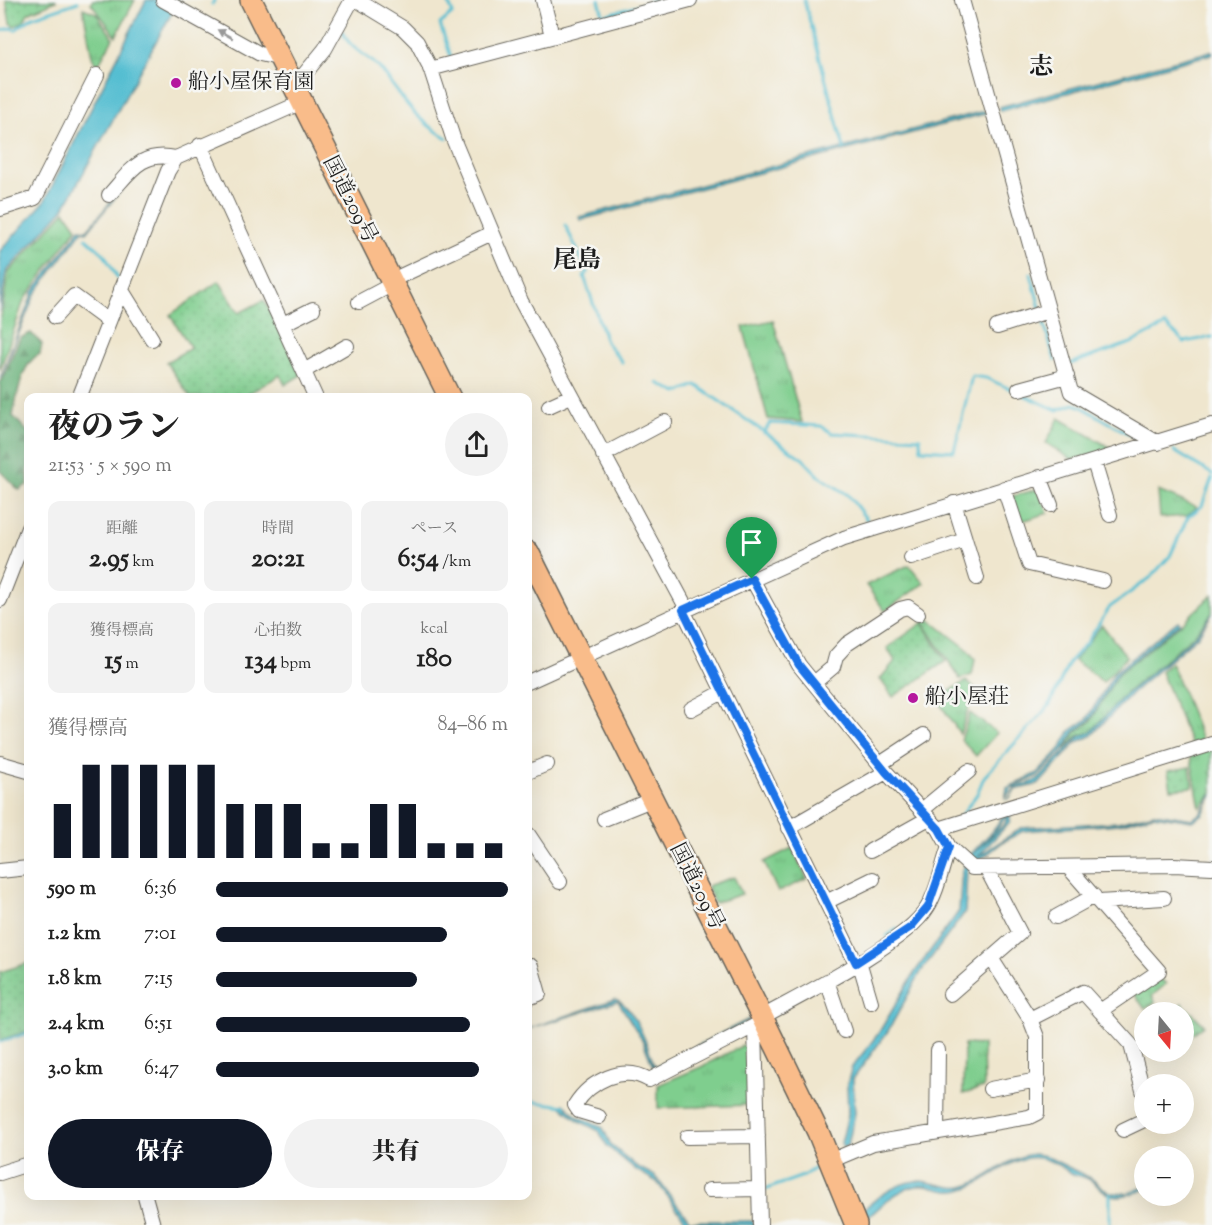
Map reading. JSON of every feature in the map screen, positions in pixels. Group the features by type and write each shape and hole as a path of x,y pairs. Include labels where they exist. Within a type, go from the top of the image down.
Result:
{"highway":[{"name":"国道209号","path":"250,0 447,393"},
{"name":"国道209号","path":"532,560 830,1161 856,1225"}],"street":[{"path":"163,0 260,54 278,58"},
{"path":"81,393 168,171 176,158 296,95 352,0"},
{"path":"357,0 403,28 417,42 430,69 454,141 520,301 685,610 789,828 857,962 871,1002"},
{"path":"543,0 552,36"},
{"path":"430,69 668,3 690,0"},
{"path":"962,0 1071,392 1158,443"},
{"path":"0,209 35,198 98,75"},
{"path":"201,145 314,393"},
{"path":"109,195 146,158 155,156 176,158"},
{"path":"358,302 492,233"},
{"path":"121,289 152,339"},
{"path":"55,317 74,296 108,321"},
{"path":"283,324 313,309"},
{"path":"998,327 1048,311"},
{"path":"304,371 346,346"},
{"path":"1019,389 1067,376"},
{"path":"549,406 572,396"},
{"path":"603,455 665,422"},
{"path":"532,680 860,532 1212,425"},
{"path":"1094,462 1110,515"},
{"path":"1040,477 1051,505"},
{"path":"1004,488 1029,564 1103,581"},
{"path":"954,503 976,578"},
{"path":"2,593 24,538"},
{"path":"911,558 965,540"},
{"path":"752,579 799,665 883,768 939,829 949,847 972,868 1212,867"},
{"path":"814,683 833,667 836,656 847,644 900,609 908,607 918,614"},
{"path":"691,709 723,692"},
{"path":"789,828 883,768 924,735"},
{"path":"939,829 1212,744"},
{"path":"0,764 24,770"},
{"path":"532,770 547,764"},
{"path":"870,851 926,814 969,771"},
{"path":"604,819 651,800"},
{"path":"532,842 560,882"},
{"path":"599,1117 579,1111 575,1105 595,1083 630,1073 650,1080 761,1021 911,927 928,907 949,847"},
{"path":"1068,867 1159,971 1100,1011"},
{"path":"0,871 24,868"},
{"path":"950,994 1020,933 986,868"},
{"path":"826,902 873,879"},
{"path":"1056,917 1096,899 1164,898"},
{"path":"830,1161 873,1143 1029,1117 1037,1113 1036,1037 1030,1019 991,958"},
{"path":"532,970 539,994 532,997"},
{"path":"827,981 844,1031"},
{"path":"1030,1019 1083,992 1131,1045 1139,1074"},
{"path":"760,1225 758,1136 761,1021"},
{"path":"937,1132 938,1050"},
{"path":"990,1089 1038,1080"},
{"path":"1123,1130 1134,1125"},
{"path":"687,1137 758,1136"},
{"path":"0,1173 24,1165"},
{"path":"709,1190 759,1189"},
{"path":"146,1200 153,1225"}],"green space":[{"path":"6,0 56,1 28,13 23,23 14,26 10,23"},
{"path":"93,0 135,0 116,36 91,3"},
{"path":"83,8 96,13 113,38 97,67 92,57"},
{"path":"65,211 77,228 24,300 0,370 0,324 8,273"},
{"path":"219,281 239,313 264,300 301,375 285,385 280,375 250,393 187,393 166,362 191,348 170,315"},
{"path":"773,320 802,422 768,419 743,327"},
{"path":"31,333 42,344 40,354 34,358 24,372 13,416 24,428 24,487 19,490 0,471 0,384 20,338"},
{"path":"1059,418 1113,449 1072,460 1046,443"},
{"path":"1038,489 1048,513 1019,522 1010,497"},
{"path":"1158,491 1197,507 1187,516 1160,518"},
{"path":"909,565 924,583 885,611 866,585"},
{"path":"1212,595 1212,613 1194,635 1125,694 1091,732 1078,736 1065,749 1075,733 1091,721 1118,674 1181,624"},
{"path":"925,616 966,648 975,659 972,675 960,679 922,620"},
{"path":"922,623 946,661 893,697 880,679 895,661 887,648"},
{"path":"1102,625 1127,657 1103,682 1074,660"},
{"path":"1171,663 1202,740 1191,744 1161,672"},
{"path":"966,681 975,689 960,734 937,699"},
{"path":"970,713 997,733 976,756 961,740"},
{"path":"1211,748 1212,793 1200,808 1190,754"},
{"path":"1190,767 1193,787 1171,789 1168,771"},
{"path":"792,848 807,879 778,892 764,862"},
{"path":"734,877 742,894 714,903 707,886"},
{"path":"24,964 24,1032 0,1040 0,972"},
{"path":"1161,979 1166,984 1152,996 1155,1002 1140,1002 1133,992"},
{"path":"1194,1015 1204,1025 1194,1033"},
{"path":"751,1041 753,1105 658,1108 658,1085 701,1067"},
{"path":"964,1044 983,1045 984,1088 963,1094"}],"water":[{"path":"146,0 179,0 64,208 6,272 0,312 0,251 44,202"},
{"path":"1212,51 1212,54 1000,111 999,107"},
{"path":"984,111 988,113 580,220 579,217"},
{"path":"141,166 87,232 82,231 35,294 0,379 33,292 80,229 87,230"},
{"path":"1212,614 1198,636 1133,692 1091,736 1077,742 1039,784 1015,790 1008,800 1015,788 1038,780 1079,737 1091,732 1124,696 1195,636"},
{"path":"1178,621 1180,623 1118,673 1090,720 1074,732 1064,749 1038,776 1011,788 1005,800 1007,788 1038,773 1061,748 1070,731 1087,719 1115,672"},
{"path":"1212,795 1203,814 1193,821 1153,815 1119,824 1023,831 1003,842 967,870 965,912 922,970 888,1031 853,1079 855,1113 848,1145 843,1148 841,1143 848,1115 847,1084 852,1067 878,1034 915,972 959,911 962,870 972,853 996,827 1004,813 1007,814 998,828 974,854 1005,824 1008,813 1010,813 1010,822 977,857 1021,828 1118,822 1154,813 1192,819 1201,813"},
{"path":"615,999 622,1003 628,1009 634,1018 654,1065 658,1066 751,1020 660,1068 653,1067 643,1041 618,1001 532,1028"},
{"path":"564,1104 577,1116 603,1128 611,1145 636,1166 655,1176 690,1221 753,1221 755,1225 687,1223 657,1182 636,1170 607,1146 599,1131 578,1120 561,1106"},
{"path":"1034,1154 1046,1156 1092,1179 1110,1193 1134,1191 1134,1193 1117,1196 1109,1194 1090,1180 1073,1174 1053,1162 1031,1157 1013,1163 978,1183 960,1190 945,1191 926,1186 912,1187 891,1198 860,1225 845,1225 878,1198 897,1186 922,1181 956,1188 962,1187 981,1180 1024,1156"}],"waterway":[{"path":"212,4 215,0"},
{"path":"447,0 453,13 440,24 451,57"},
{"path":"599,0 603,15"},
{"path":"555,29 658,0"},
{"path":"804,0 844,148"},
{"path":"0,31 11,28 15,30 33,17 78,2"},
{"path":"529,36 546,31"},
{"path":"343,32 350,44 382,71 418,116 447,138"},
{"path":"565,225 588,272 584,276 606,342 622,362"},
{"path":"86,238 104,254 118,279"},
{"path":"1031,274 1040,308"},
{"path":"1042,317 1055,360"},
{"path":"1070,364 1131,343 1166,325 1184,342 1212,337"},
{"path":"764,433 770,423 821,426 832,433 920,438 921,449 954,451 972,376 986,378 1015,391"},
{"path":"658,383 677,393 696,385 803,459 819,476 848,495 867,520"},
{"path":"1021,394 1057,410 1074,404 1080,406 1136,438"},
{"path":"1174,451 1212,474"},
{"path":"961,816 977,794 984,777 1049,706 1070,661 1087,642 1110,607 1150,578 1170,556 1188,517 1202,506 1212,478"},
{"path":"919,908 941,849"},
{"path":"887,936 897,929"},
{"path":"0,1042 24,1034"},
{"path":"532,1102 565,1106"},
{"path":"764,1190 803,1176 822,1163"},
{"path":"1110,1194 1110,1225"}],"place":[{"name":"船小屋保育園","path":"176,83"},
{"name":"船小屋荘","path":"913,698"}],"district":[{"name":"志","path":"1041,68"},
{"name":"尾島","path":"577,261"}],"route":[{"path":"752,579 799,665 886,772 939,829 949,847 928,907 911,927 856,963 683,610 752,579"}]}
